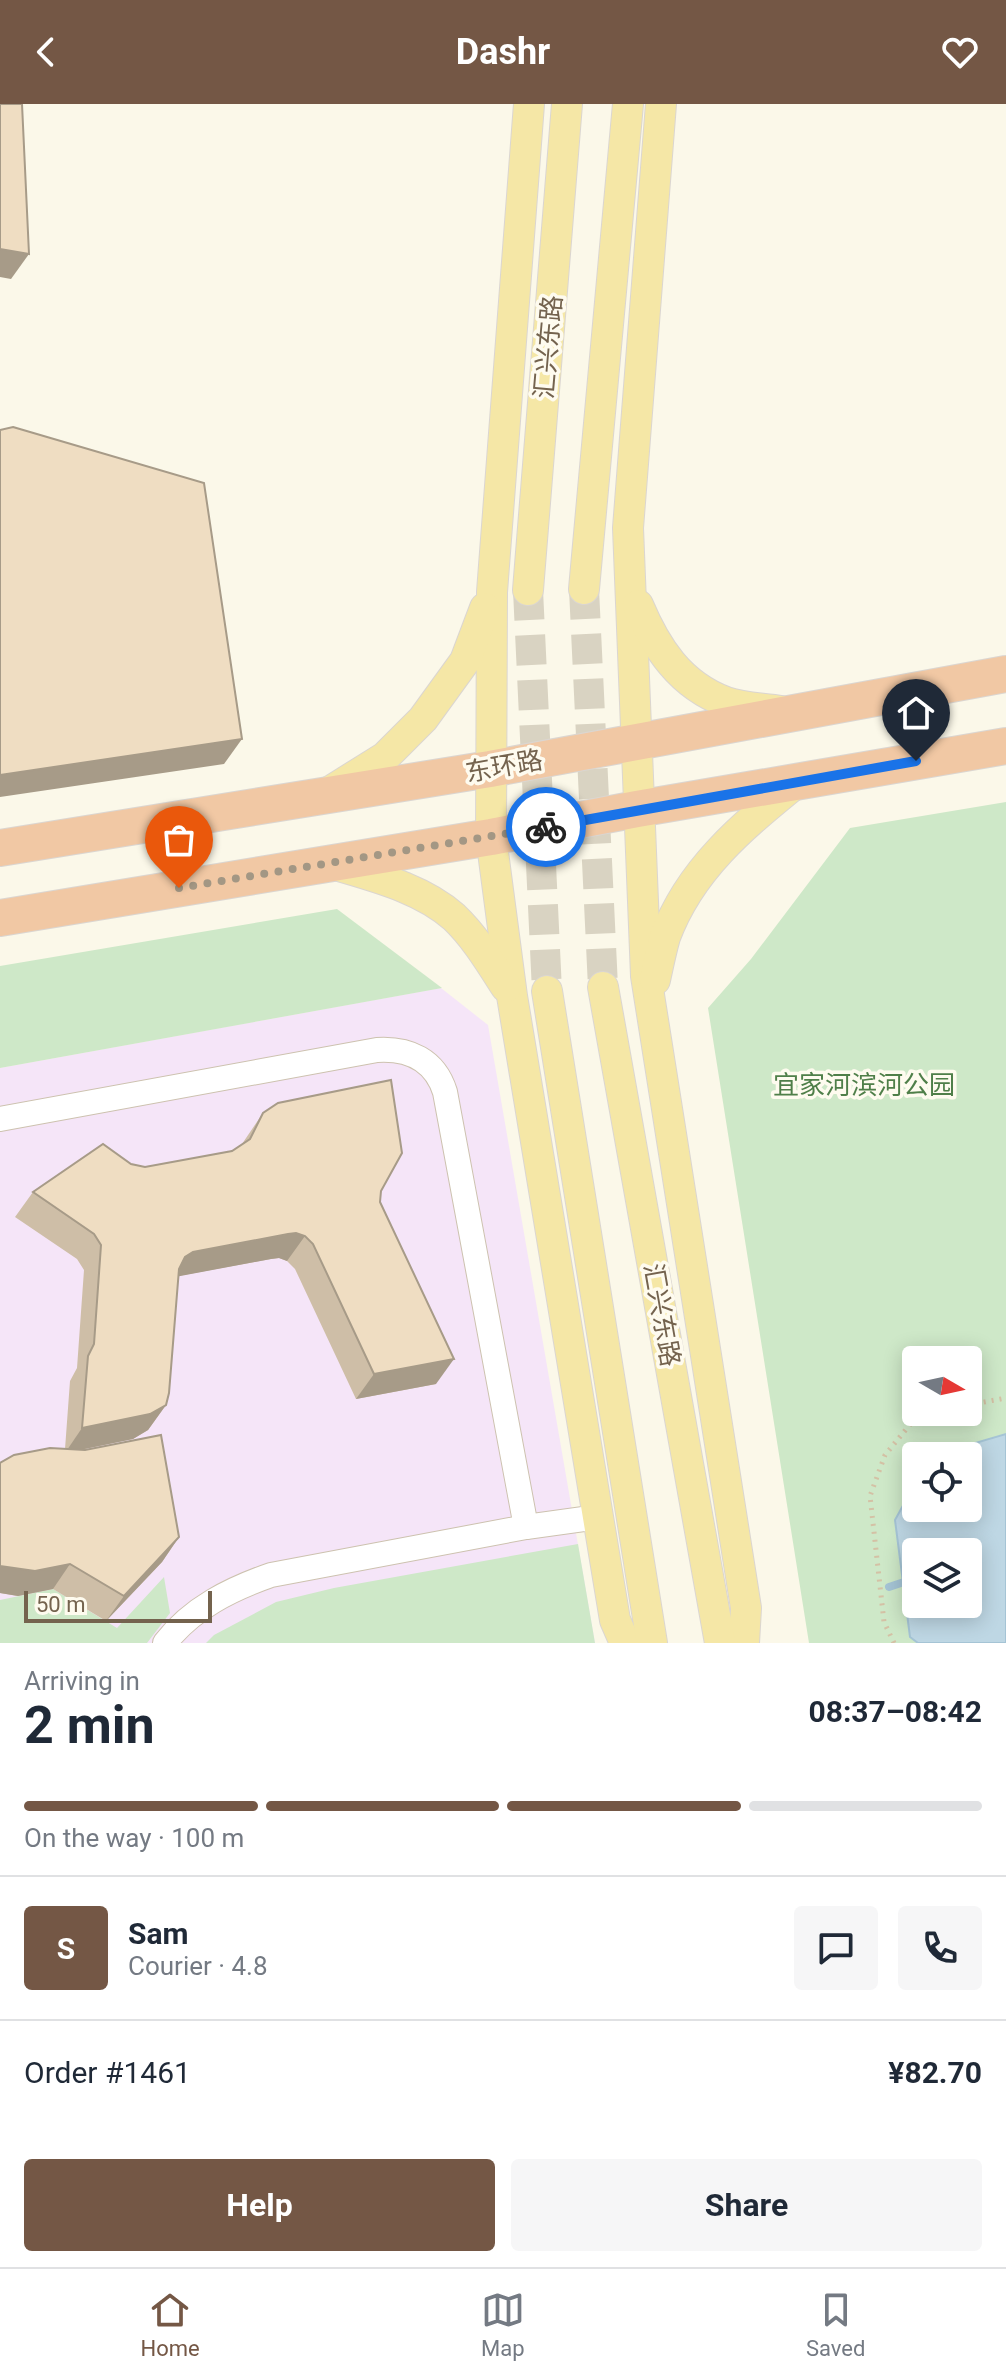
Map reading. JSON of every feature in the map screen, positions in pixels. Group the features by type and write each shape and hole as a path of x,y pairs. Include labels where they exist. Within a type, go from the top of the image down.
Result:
{"highway":[{"name":"东环路","path":"0,848 490,769 1006,674"},
{"path":"0,918 491,837 1006,746"}],"main road":[{"path":"529,104 492,592 491,837 512,996 615,1620 625,1643"},
{"name":"汇兴东路","path":"528,590 567,104"},
{"path":"584,589 628,104"},
{"path":"661,104 628,528 646,976 746,1608 744,1643"},
{"path":"630,586 652,638 681,676 727,702 791,713"},
{"path":"323,796 385,757 423,719 465,661 492,592"},
{"path":"650,1001 666,937 691,885 733,835 797,782"},
{"path":"327,863 405,887 452,916 480,946 512,996"},
{"name":"汇兴东路","path":"603,987 720,1643"},
{"path":"547,991 652,1643"}],"street":[{"path":"0,1119 377,1050 408,1052 432,1067 445,1092 526,1527"},
{"path":"165,1643 204,1607 239,1587 271,1575 526,1527 598,1517"}],"path":[{"path":"982,1402 1006,1398"},
{"path":"894,1643 884,1622 870,1496 885,1455 909,1426"}],"shaded area":[{"path":"441,988 488,1025 595,1643 0,1643 0,1068"}],"green space":[{"name":"宜家河滨河公园","path":"1006,802 1006,1643 809,1643 708,1008 751,959 850,828"},
{"path":"337,909 442,988 0,1068 0,966"},
{"path":"578,1544 595,1643 206,1643 214,1635 276,1602 334,1588"},
{"path":"164,1577 170,1613 147,1643 0,1643 0,1600 53,1589 117,1628"}],"water":[{"path":"1006,1434 1006,1643 918,1643 910,1637 908,1618 982,1618 982,1538 902,1538 902,1575 895,1520 902,1507 902,1522 982,1522 982,1442 979,1442"}],"building":[{"path":"0,104 22,104 29,254 0,249"},
{"path":"13,427 204,483 242,739 0,775 0,430"},
{"path":"391,1080 402,1153 381,1191 380,1202 454,1359 374,1374 313,1244 305,1236 288,1234 193,1252 185,1257 179,1269 166,1405 150,1414 82,1428 88,1356 94,1344 101,1245 94,1234 33,1192 103,1144 131,1164 145,1167 232,1151 250,1139 263,1113 278,1103"},
{"path":"161,1435 179,1537 124,1596 70,1564 35,1571 0,1566 0,1463 14,1455 50,1448 85,1450"}],"waterway":[{"path":"889,1587 902,1583"}],"tunnel":[{"path":"584,589 603,987"},
{"path":"528,590 547,991"}],"way so far":[{"path":"179,888 546,827"}],"route":[{"path":"546,827 916,761"}]}
